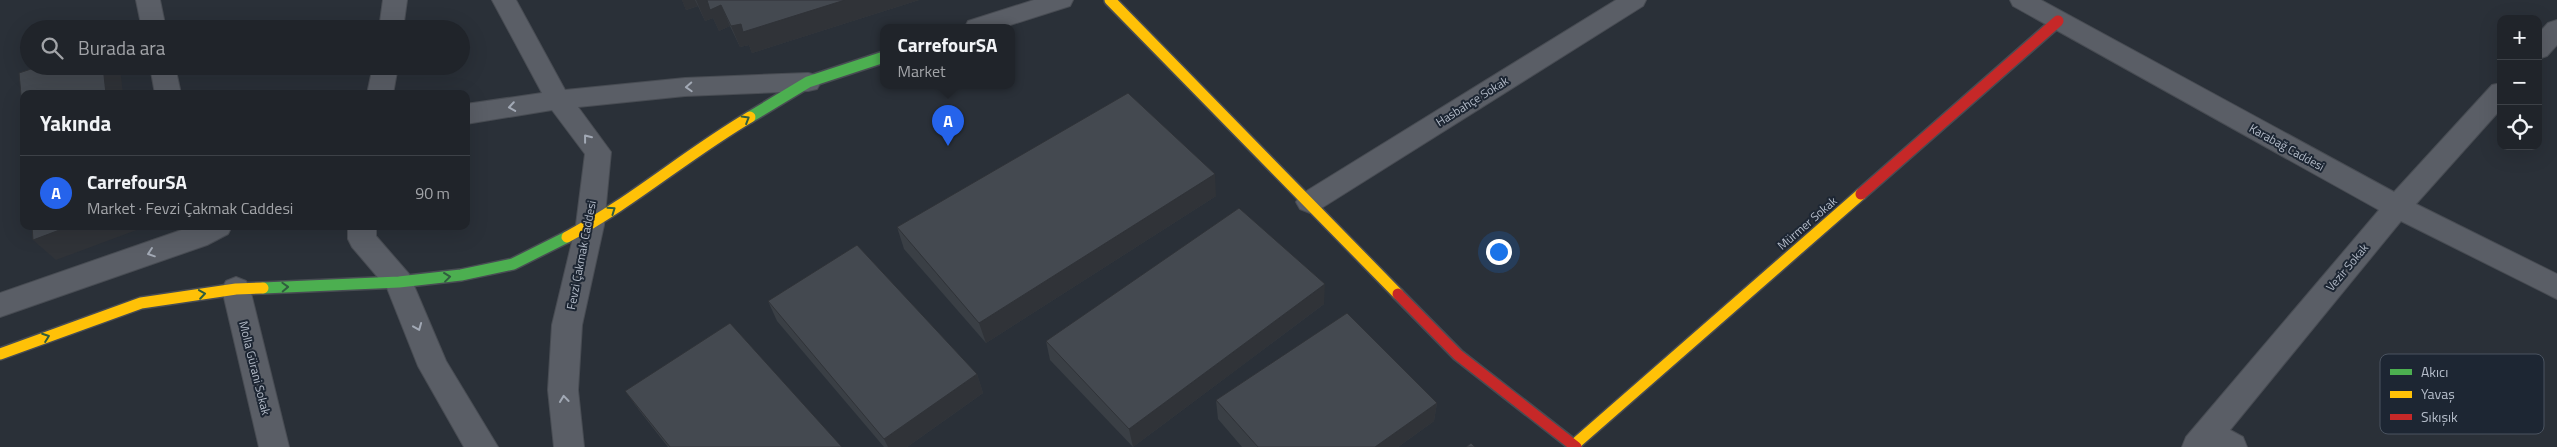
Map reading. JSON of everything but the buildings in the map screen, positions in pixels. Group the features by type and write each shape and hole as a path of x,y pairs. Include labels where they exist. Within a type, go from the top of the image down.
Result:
{"street":[{"path":"148,0 152,20"},
{"path":"392,20 395,0"},
{"name":"Fevzi Çakmak Caddesi","path":"504,0 558,100 598,152 590,225 567,325 563,390 569,447"},
{"path":"986,24 1060,0"},
{"path":"1110,0 1458,354 1575,446"},
{"name":"Hasbahçe Sokak","path":"1310,202 1634,0"},
{"name":"Karabağ Caddesi","path":"2022,0 2397,207 2557,287"},
{"name":"Mürmer Sokak","path":"1575,446 2058,21"},
{"path":"2542,46 2557,29"},
{"path":"0,354 141,303 236,289 400,282 461,275 513,264 590,225 708,142 808,82 880,58"},
{"path":"164,75 167,90"},
{"path":"381,90 384,75"},
{"path":"470,113 558,100 685,87 808,82"},
{"name":"Vezir Sokak","path":"2212,442 2397,207 2497,96"},
{"path":"0,306 203,230"},
{"path":"362,230 362,239 400,282 433,366 476,440 483,447"},
{"name":"Molla Gürani Sokak","path":"236,289 274,447"}],"traffic: fast":[{"path":"750,117 808,82 880,58"},
{"path":"263,288 399,282 461,275 513,264 567,237"}],"traffic: slow":[{"path":"1110,0 1398,294"},
{"path":"567,237 590,225 708,142 750,117"},
{"path":"1574,445 1861,194"},
{"path":"0,354 141,303 236,289 263,288"}],"traffic: jam":[{"path":"1861,194 2058,21"},
{"path":"1398,294 1458,355 1576,447"}],"place":[{"name":"CarrefourSA","path":"948,146"}]}
